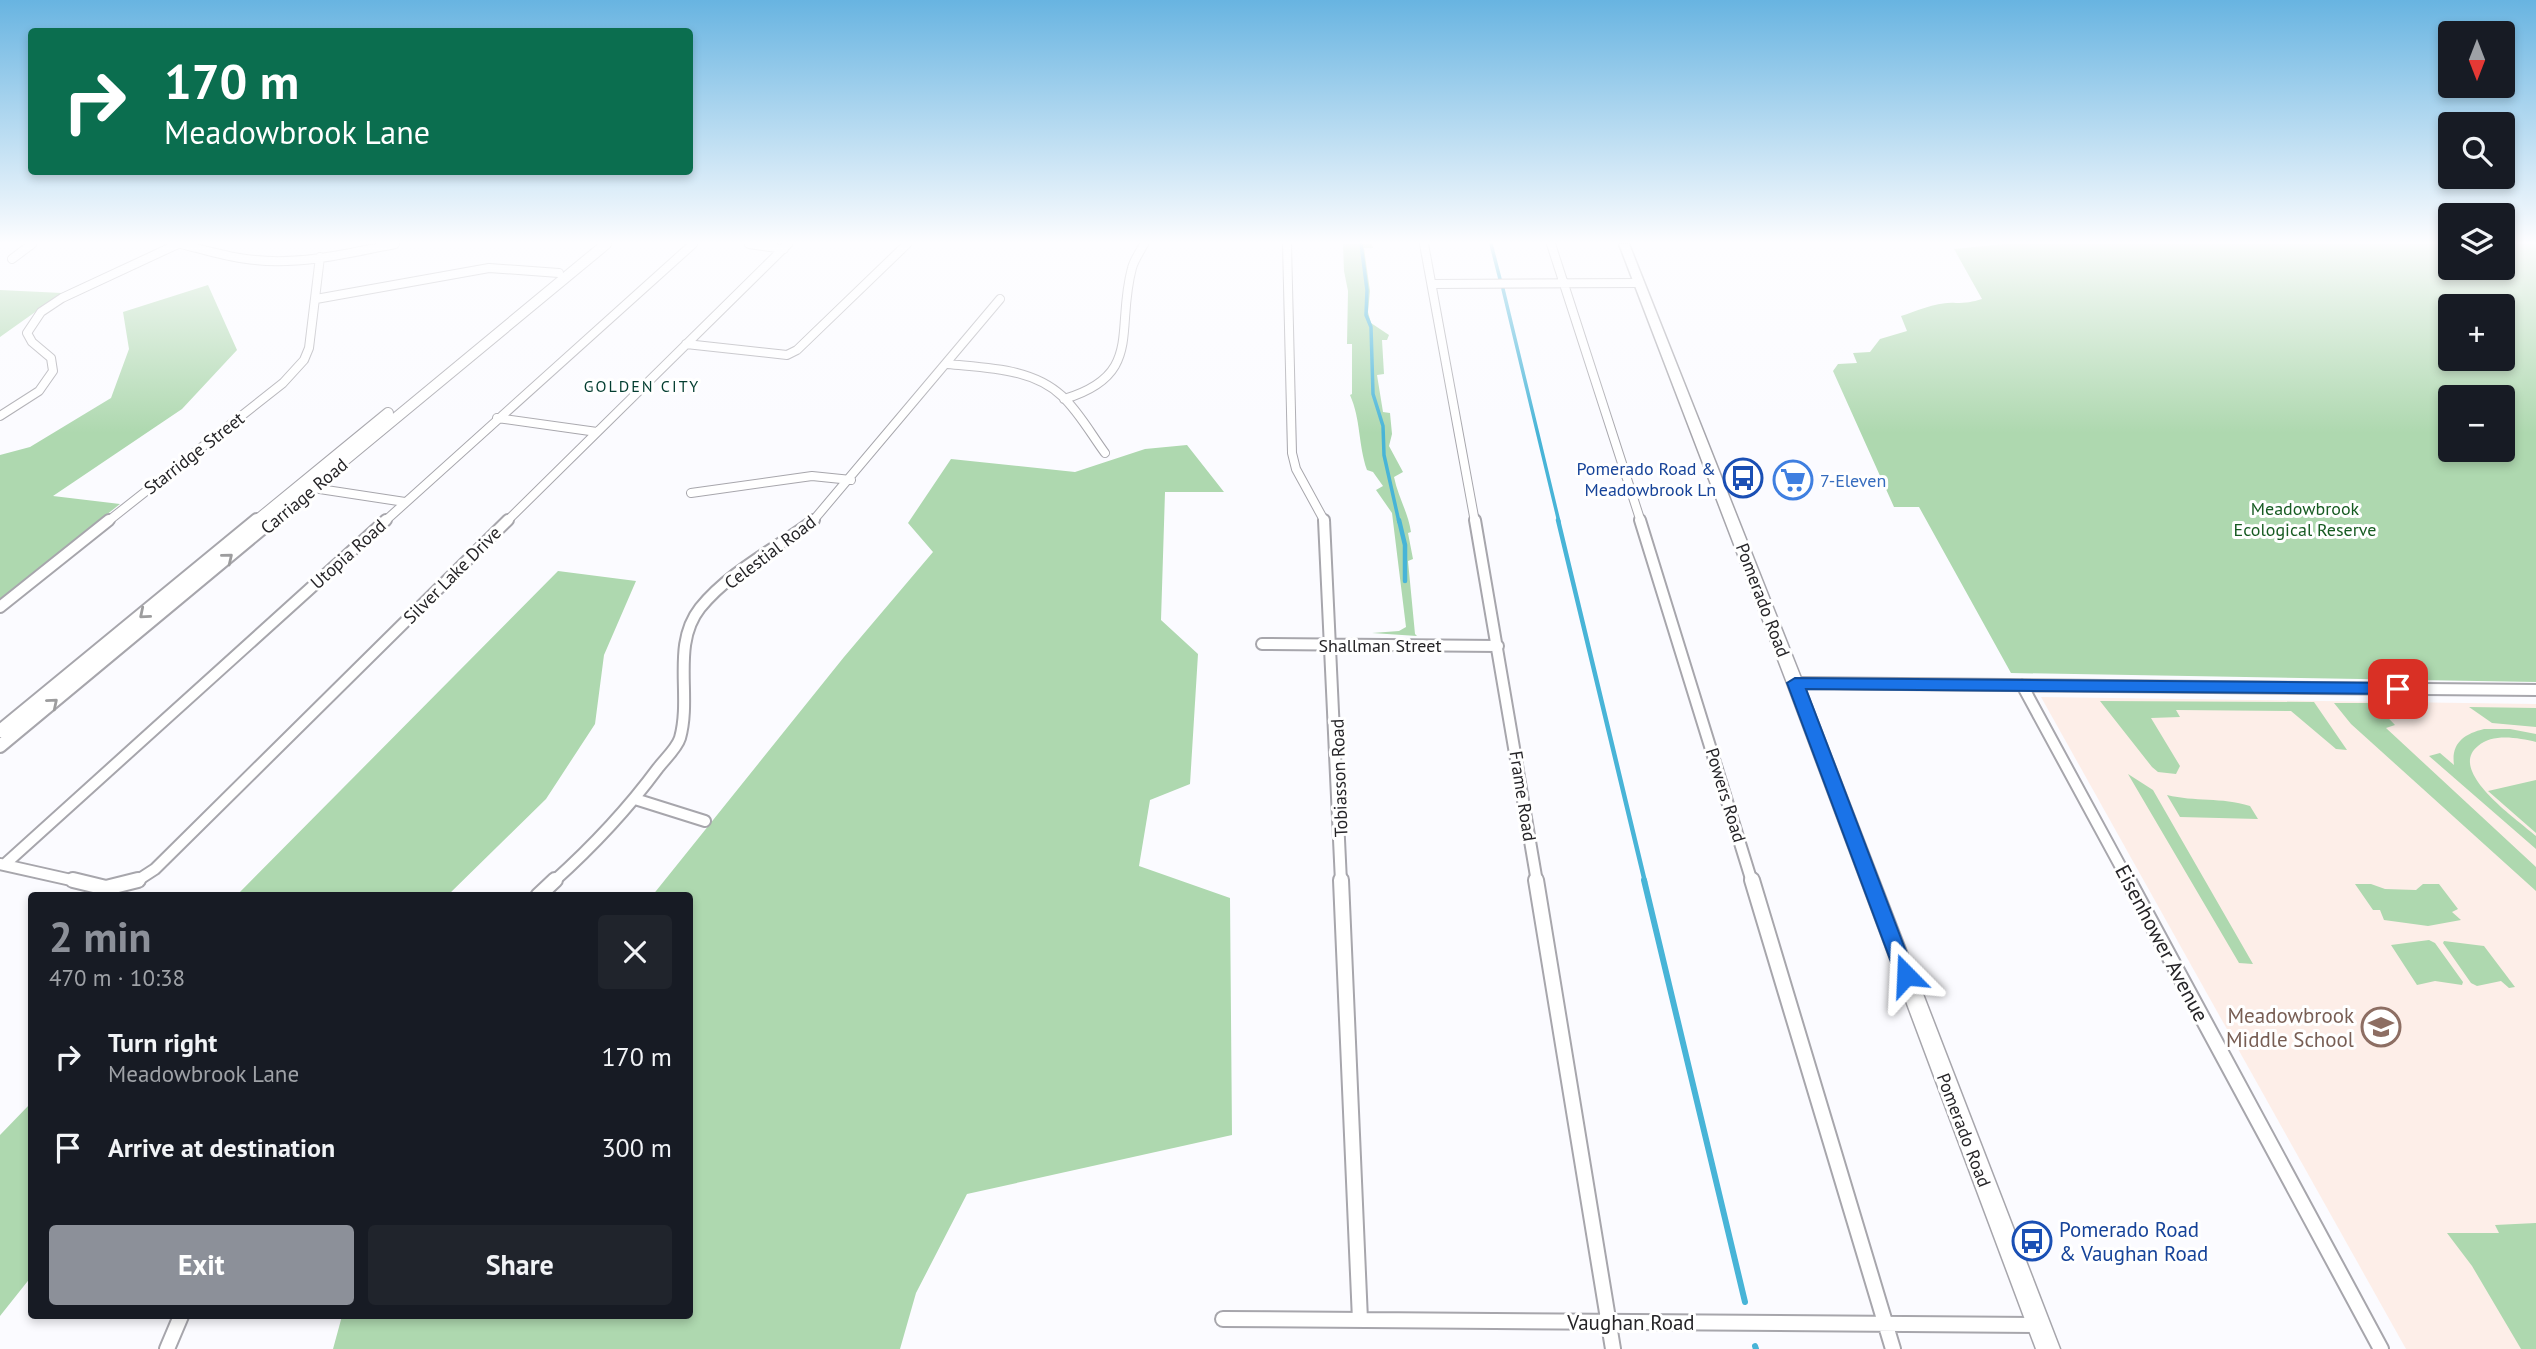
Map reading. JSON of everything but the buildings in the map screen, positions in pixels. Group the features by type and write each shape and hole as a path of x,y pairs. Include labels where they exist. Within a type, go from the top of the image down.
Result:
{"main road":[{"name":"Pomerado Road","path":"1648,307 1795,683 2048,1349"}],"street":[{"path":"0,416 39,391 53,371 51,358 32,342 27,333 41,312 49,307"},
{"name":"Starridge Street","path":"0,607 283,383 304,360 309,348 315,307"},
{"name":"Carriage Road","path":"0,731 524,307"},
{"name":"Utopia Road","path":"2,864 622,307"},
{"name":"Silver Lake Drive","path":"2,864 106,888 134,883 155,869 724,307"},
{"path":"686,344 787,355 797,350 841,307"},
{"name":"Celestial Road","path":"542,892 635,799 679,741 686,707 683,645 699,609 740,571 814,521 994,307"},
{"path":"1064,399 1082,394 1103,382 1116,368 1121,357 1127,307"},
{"name":"Tobiasson Road","path":"1289,307 1292,453 1296,470 1324,517 1333,645 1360,1320"},
{"name":"Frame Road","path":"1436,307 1498,646 1613,1349"},
{"name":"Powers Road","path":"1571,307 1691,679 1893,1349"},
{"path":"948,364 1013,372 1039,381 1064,399 1105,453"},
{"name":"Carriage Road","path":"0,746 313,488 430,384"},
{"path":"497,418 597,432"},
{"path":"691,493 780,478 812,476 851,480"},
{"path":"300,486 405,502"},
{"name":"Shallman Street","path":"1262,644 1498,646"},
{"path":"1795,683 2536,690"},
{"name":"Eisenhower Avenue","path":"2022,685 2381,1349"},
{"path":"635,799 705,821"},
{"path":"167,1349 180,1319"},
{"name":"Vaughan Road","path":"1223,1319 2039,1325"}],"shaded area":[{"name":"Meadowbrook Middle School","path":"2041,697 2536,704 2536,1349 2406,1349"}],"green space":[{"path":"0,307 42,307 0,337"},
{"path":"139,307 218,307 237,350 182,409 53,496 120,504 0,599 0,455 30,447 111,398 129,349 123,312"},
{"path":"1348,307 1368,307 1371,323 1389,335 1387,340 1382,340 1384,374 1377,375 1383,412 1390,413 1392,434 1389,446 1403,472 1394,477 1411,532 1408,533 1413,559 1408,561 1417,636 1372,633 1399,631 1406,627 1392,513 1376,490 1383,486 1373,472 1367,470 1350,395 1352,344 1347,344"},
{"name":"Meadowbrook Ecological Reserve","path":"1929,307 2438,307 2438,371 2515,371 2515,307 2536,307 2536,682 2011,673 1919,507 1894,507 1833,371 1838,364 1857,363 1853,353 1870,352 1880,339 1907,331 1901,316"},
{"path":"1187,445 1224,492 1165,492 1161,620 1198,654 1190,784 1150,800 1139,866 1230,898 1232,1135 967,1194 916,1293 900,1349 333,1349 341,1319 693,1319 693,892 655,892 844,657 933,552 908,523 951,459 1075,472 1145,449"},
{"path":"558,571 636,581 604,655 595,724 546,799 451,892 240,892"},
{"path":"2100,701 2314,702 2347,750 2336,749 2291,711 2176,710 2180,717 2151,718 2180,766 2176,774 2158,772"},
{"path":"2334,703 2374,703 2395,725 2386,728 2536,867 2536,891 2351,724"},
{"path":"2469,707 2536,708 2536,727 2492,723"},
{"path":"2484,729 2510,729 2536,734 2536,742 2498,738 2484,742 2471,756 2471,768 2488,794 2536,836 2536,849 2429,756 2440,753 2454,765 2455,751 2460,741"},
{"path":"2128,774 2153,790 2253,964 2239,963"},
{"path":"2536,780 2536,833 2488,791"},
{"path":"2167,795 2229,801 2250,806 2258,819 2180,817"},
{"path":"2355,884 2416,890 2423,884 2439,884 2458,909 2452,912 2461,920 2428,926 2384,920 2380,910 2373,910"},
{"path":"2429,940 2435,943 2463,982 2462,985 2435,981 2417,985 2391,945"},
{"path":"2444,941 2484,946 2515,987 2509,988 2501,981 2477,986 2471,983"},
{"path":"28,1106 28,1281 0,1316 0,1135"},
{"path":"2536,1223 2536,1349 2521,1349 2472,1266 2447,1233 2499,1233 2495,1225"}],"waterway":[{"path":"1366,307 1366,315 1371,327 1373,394 1383,426 1384,455 1399,522"},
{"path":"1507,307 1559,522"},
{"path":"1399,520 1405,545 1405,581"},
{"path":"1558,520 1645,882"},
{"path":"1644,880 1745,1302"}],"place":[{"name":"Pomerado Road & Meadowbrook Ln","path":"1743,478"},
{"name":"7-Eleven","path":"1793,480"},
{"name":"Meadowbrook Middle School","path":"2381,1027"},
{"name":"Pomerado Road & Vaughan Road","path":"2032,1241"}],"district":[{"name":"GOLDEN CITY","path":"642,386"}],"route":[{"path":"1906,975 1795,683 2398,689"}]}
